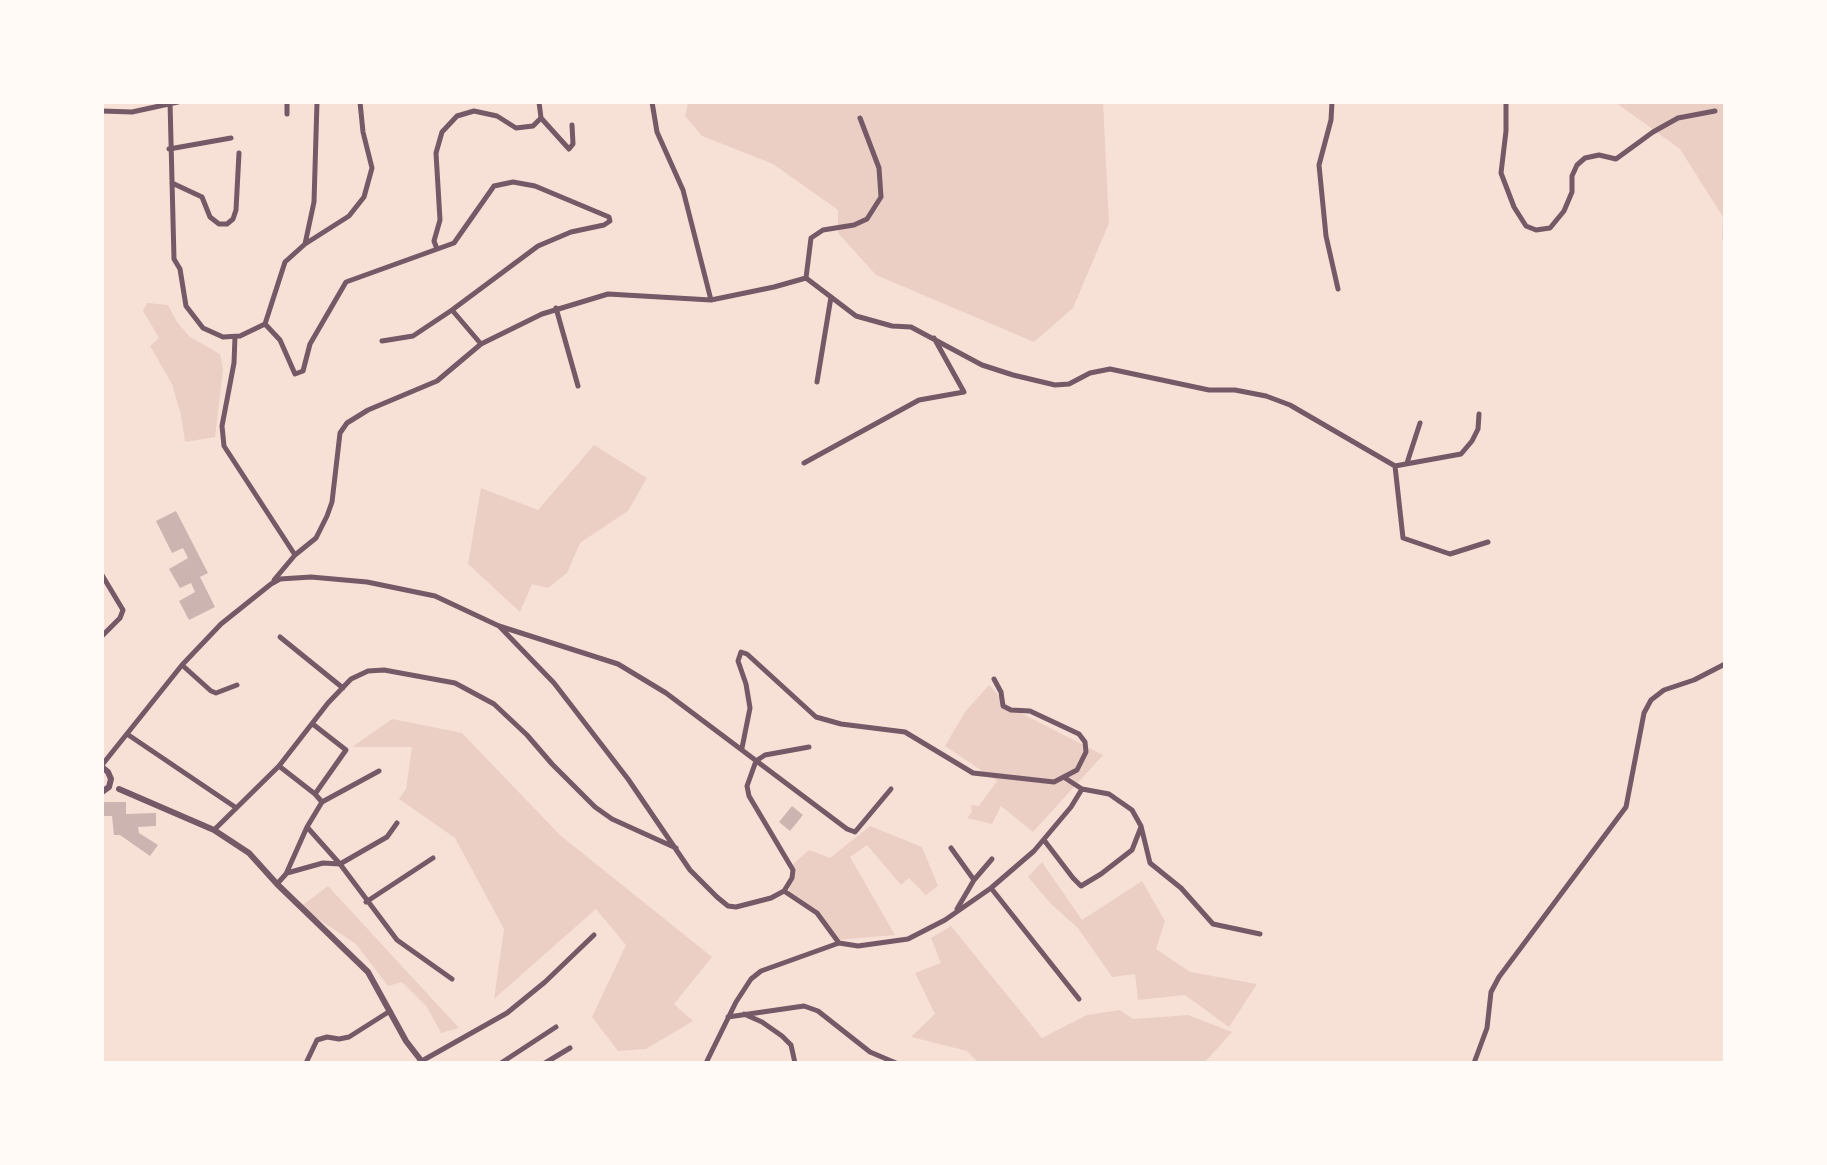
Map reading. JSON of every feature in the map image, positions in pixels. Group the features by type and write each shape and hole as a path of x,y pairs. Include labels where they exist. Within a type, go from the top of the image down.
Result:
{"street":[{"path":"102,111 132,112 178,102"},
{"path":"287,102 287,114"},
{"path":"305,244 314,202 317,102"},
{"path":"170,103 174,259 180,269 186,306 207,330 223,337 235,337 265,324 285,262 305,244 355,211 368,187 372,168 363,132 360,102"},
{"path":"539,102 541,118 568,149 573,144 572,125"},
{"path":"652,102 657,132 683,190 711,300"},
{"path":"1332,102 1331,120 1319,165 1326,236 1338,289"},
{"path":"1506,102 1501,173 1514,207 1526,226 1536,230 1550,228 1564,211 1572,192 1572,176 1585,158 1599,155 1616,159 1678,118 1715,111"},
{"path":"437,249 434,241 440,220 436,153 447,126 457,116 474,111 497,116 518,129 537,125 541,118"},
{"path":"806,278 811,238 823,230 854,225 867,219 881,197 879,168 860,118"},
{"path":"169,149 231,138"},
{"path":"172,183 202,197 210,217 219,224 227,224 235,216 239,153"},
{"path":"265,324 280,340 292,371 299,375 305,369 310,344 346,282 457,240 492,188 503,183 535,186 593,208 610,219 600,227 571,232 538,246 413,336 382,341"},
{"path":"271,584 295,555 316,538 327,516 332,502 340,433 347,423 368,410 437,381 481,344 556,308 608,294 711,300 806,278"},
{"path":"806,278 856,316 892,326 911,327 982,365 1055,385 1069,384 1090,373 1110,369 1209,390 1235,390 1266,396 1290,405 1395,466 1461,454 1478,429 1479,414"},
{"path":"817,382 831,297"},
{"path":"556,308 578,386"},
{"path":"452,310 481,344"},
{"path":"235,337 234,363 222,426 224,446 295,555"},
{"path":"804,463 919,400 964,392 934,337"},
{"path":"1407,463 1420,423"},
{"path":"1395,466 1403,538 1450,554 1488,542"},
{"path":"102,575 123,610 120,618 102,636"},
{"path":"594,935 521,1002 449,1048 421,1062 368,972 249,853 214,830 119,789 102,766 208,636 271,584 280,579 311,577 391,585 451,601 499,626 635,673 855,832 891,789"},
{"path":"499,626 554,683 628,779 690,870 728,906 736,907 771,898 784,891 792,878 793,870 747,792 756,761 765,755 809,747"},
{"path":"280,637 343,688"},
{"path":"742,749 750,708 738,661 741,652 821,719 905,732 979,775 1054,782 1077,770 1086,752 1085,742 1079,734 1045,717 1003,706 1001,692 994,679"},
{"path":"1474,1063 1487,1028 1491,992 1499,977 1626,807 1644,713 1651,700 1664,690 1725,664"},
{"path":"182,665 216,693 237,685"},
{"path":"214,830 279,766 314,725 328,703 351,679 368,671 408,673 455,683 494,704 595,807 612,819 676,848"},
{"path":"314,725 346,750 315,794"},
{"path":"127,734 235,807"},
{"path":"279,766 322,802"},
{"path":"277,884 286,874 322,802 379,771"},
{"path":"1065,778 1082,789 1109,794 1132,810 1141,826 1150,863 1181,888 1207,919 1223,928 1260,934"},
{"path":"104,791 111,779"},
{"path":"104,791 119,789"},
{"path":"706,1063 727,1017 751,979 761,971 839,943 882,944 908,939 955,913 991,888 1044,840 1082,789"},
{"path":"286,874 323,863 340,864 387,837 397,823"},
{"path":"1044,840 1081,886 1132,850 1141,826"},
{"path":"307,827 405,948 452,979"},
{"path":"951,848 974,880"},
{"path":"366,902 433,858"},
{"path":"955,913 974,880 992,859"},
{"path":"991,888 1079,999"},
{"path":"784,891 817,913 839,943"},
{"path":"727,1017 804,1006 818,1011 870,1052 896,1063"},
{"path":"306,1063 317,1040 349,1037 390,1011"},
{"path":"743,1014 782,1036 791,1045 795,1063"},
{"path":"501,1063 556,1027"},
{"path":"545,1063 570,1048"}],"shaded area":[{"path":"688,102 1103,102 1109,223 1073,308 1034,342 876,275 838,233 838,210 773,164 702,136 685,116"},
{"path":"1615,102 1725,102 1725,242 1722,239 1723,217 1680,149"},
{"path":"147,303 168,305 190,337 220,354 223,370 215,437 185,442 172,384 150,346 159,338 143,311"},
{"path":"594,445 647,478 628,511 580,543 567,573 548,588 532,584 520,612 468,564 481,488 538,510"},
{"path":"989,685 1009,707 1103,755 1033,832 1001,806 992,824 967,818 972,812 971,805 979,806 997,781 945,746 965,712"},
{"path":"392,719 462,733 560,835 712,957 674,1004 693,1021 646,1049 618,1051 592,1017 626,945 596,909 494,999 504,929 455,838 399,799 406,789 412,747 352,747"},
{"path":"870,826 922,847 938,886 926,895 909,878 901,885 867,845 850,857 895,935 837,940 817,913 788,896 793,864 809,850 830,858"},
{"path":"1042,862 1082,920 1142,881 1165,921 1156,949 1190,972 1257,984 1229,1027 1185,995 1138,1000 1135,974 1112,977 1078,928 1051,904 1028,877"},
{"path":"328,886 459,1028 441,1033 427,1007 402,982 388,986 356,944 300,907"},
{"path":"951,926 1042,1038 1087,1015 1120,1010 1133,1019 1188,1015 1232,1032 1204,1063 979,1063 967,1051 911,1037 935,1014 915,973 941,963 931,938"}],"building":[{"path":"176,511 208,573 200,577 215,607 189,620 179,601 195,592 191,583 180,588 169,569 188,558 183,548 172,553 156,521"},
{"path":"102,802 126,802 126,814 156,813 156,826 138,827 139,833 158,845 150,856 120,835 114,835 112,816 102,816"},
{"path":"792,806 803,815 790,831 779,822"}]}
